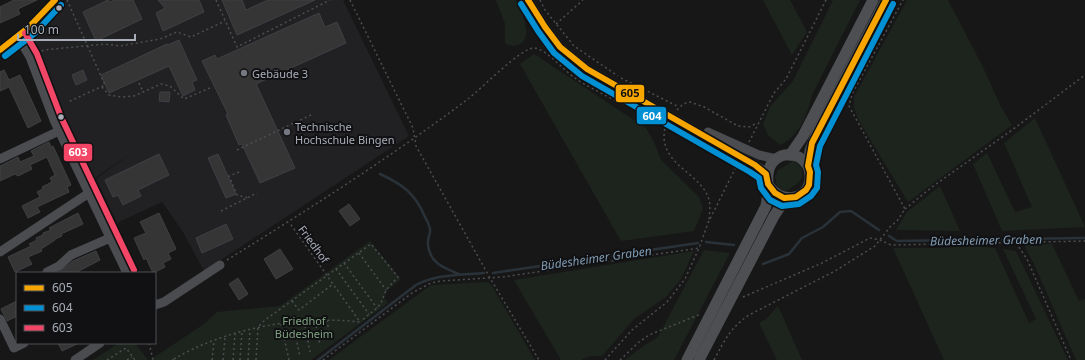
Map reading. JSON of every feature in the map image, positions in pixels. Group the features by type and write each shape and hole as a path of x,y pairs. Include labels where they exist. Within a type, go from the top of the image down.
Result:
{"main road":[{"path":"790,155 803,136 873,0"},
{"path":"768,181 775,193 779,196 790,198 796,197 806,190 810,178 808,166 811,147 817,132 886,0"},
{"path":"687,360 766,206 768,196 769,168 780,156 790,155 799,157 808,166"},
{"path":"699,360 774,216 782,204 790,198"}],"street":[{"path":"0,50 18,37 42,16 55,0"},
{"path":"528,0 548,32 560,47 587,69 743,153 758,167 768,181"},
{"path":"18,37 30,57 59,131 127,272"},
{"path":"0,159 59,131"},
{"path":"743,153 776,159"},
{"path":"0,252 89,193"},
{"path":"47,272 59,266 71,255 110,238"},
{"path":"156,305 187,293 220,265"},
{"path":"0,319 14,348 22,344"},
{"path":"76,360 99,344"}],"path":[{"path":"67,0 105,85 68,102"},
{"path":"216,0 237,47 330,0"},
{"path":"350,0 413,128 416,146 490,278 539,360"},
{"path":"540,0 545,10 574,46 619,77 679,107"},
{"path":"556,24 583,0"},
{"path":"605,360 632,330 659,310 675,294 685,279 708,223 757,123 774,93 786,79 826,0"},
{"path":"903,0 852,94 850,106 905,209"},
{"path":"30,57 44,50 105,44 120,46 160,39 177,32 191,37 225,21"},
{"path":"220,265 289,222 415,138 470,97 517,56 528,49 538,49 548,55 576,79 666,125"},
{"path":"714,360 726,338 736,324 748,315 835,272 875,246 890,227 897,221 905,209 932,187 1012,130 1085,75"},
{"path":"139,83 143,92"},
{"path":"102,87 109,95 122,97 134,96 161,84 170,86 184,99 210,88"},
{"path":"708,223 710,206 705,192 669,155 665,146 664,133 666,125 679,107 690,102 704,107 738,126 749,127 757,123"},
{"path":"237,150 311,115"},
{"path":"239,172 229,176 237,195 248,198"},
{"path":"221,211 258,193"},
{"name":"Friedhof","path":"289,222 360,322"},
{"path":"764,288 822,264 870,238 880,240 891,245 1085,241"},
{"path":"1016,243 1027,259 1071,360"},
{"path":"173,360 188,351 242,331 258,327 315,320 344,320 360,322 377,308 381,303 386,290 398,278 372,244 265,320 258,327 256,360"},
{"path":"323,360 405,298 424,286 441,280 490,278 699,248"},
{"path":"359,253 386,290"},
{"path":"344,263 377,308"},
{"path":"336,269 369,315"},
{"path":"292,301 299,310 333,284"},
{"path":"315,320 320,345"},
{"path":"327,320 330,338"},
{"path":"304,321 310,352"},
{"path":"293,323 300,357"},
{"path":"281,324 289,360"},
{"path":"248,360 250,329"},
{"path":"240,360 242,331"},
{"path":"620,360 639,342 649,335 657,332"},
{"path":"234,360 235,334"},
{"path":"224,360 225,337"},
{"path":"212,360 214,341"},
{"path":"149,344 153,360"},
{"path":"107,360 126,348 134,360"},
{"path":"127,360 132,357"}],"shaded area":[{"name":"Technische Hochschule Bingen","path":"66,0 343,0 409,136 204,271 183,232 162,202 117,223 96,179 139,148 91,181 60,115 33,42"}],"green space":[{"path":"496,0 516,0 525,24 526,36 524,41 516,46 505,43 505,24"},
{"path":"763,0 790,0 807,32 792,55"},
{"path":"833,0 860,0 812,95 802,124 787,141 780,145 768,135 763,124 770,107 793,81"},
{"path":"907,0 948,0 982,65 1001,107 1012,125 908,202 859,121 854,108 854,97"},
{"path":"534,54 646,128 654,142 661,160 699,197 703,209 694,231 621,241 520,64"},
{"path":"1035,118 1085,227 1002,231 973,164 987,153 1015,212 1032,207 1004,143"},
{"path":"793,161 801,167 803,174 797,183 785,192 777,186 775,177 778,170"},
{"path":"940,186 960,231 896,230 907,212"},
{"name":"Friedhof Büdesheim","path":"370,241 401,279 388,290 384,298 388,303 311,360 150,360 204,324 217,312 280,306"},
{"path":"1052,244 1079,301 1085,299 1085,360 1076,360 1034,264 1024,245"},
{"path":"976,246 995,248 1029,323 1036,319 1003,249 1016,251 1068,360 944,360 893,248"},
{"path":"704,250 730,253 674,360 625,360 658,337"},
{"path":"694,251 681,279 666,297 634,319 602,356 590,356 581,360 561,360 514,280"},
{"path":"488,282 492,286 535,360 329,360 431,285"},
{"path":"778,306 802,360 777,360 759,323 766,319"},
{"path":"117,344 136,344 148,360 93,360"}],"building":[{"path":"14,0 37,0 18,9 20,14 0,23 0,7"},
{"path":"108,0 110,2 115,0 133,0 142,19 96,41 83,12"},
{"path":"158,0 199,0 204,12 163,31 156,13 165,8"},
{"path":"222,0 242,0 246,10 268,0 315,0 237,35"},
{"name":"Gebäude 3","path":"319,13 325,27 337,22 346,43 256,84 295,168 260,183 242,144 239,145 226,115 228,114 202,61 215,55 217,59"},
{"path":"179,40 197,80 192,82 195,90 183,96 169,66 109,93 101,75 167,44 168,45"},
{"path":"4,70 9,80 20,75 41,121 28,128 9,87 0,91 0,72"},
{"path":"83,70 87,80 76,85 72,75"},
{"path":"160,92 170,92 169,102 159,101"},
{"path":"49,142 51,147 53,146 71,185 67,187 69,192 37,207 40,212 28,218 22,206 40,197 37,192 43,189 42,187 52,182 50,178 55,175 47,157 30,165 32,169 18,176 15,174 0,181 0,166 18,157 20,162 34,156 31,151"},
{"path":"159,154 169,175 138,190 141,196 123,205 118,195 113,197 105,180"},
{"path":"218,154 236,194 226,198 208,158"},
{"path":"349,204 360,219 350,226 339,211"},
{"path":"78,213 83,224 61,234 62,236 41,249 42,251 28,257 32,264 15,272 8,257 31,246 29,244 37,240 36,238 51,230 49,228"},
{"path":"159,213 176,249 168,253 171,259 163,263 165,267 155,272 153,272 146,258 144,260 134,238 146,233 140,222"},
{"path":"226,224 233,239 202,253 196,238"},
{"path":"280,249 293,269 276,279 264,259"},
{"path":"96,251 100,260 77,272 59,272 73,261"},
{"path":"238,278 248,294 239,300 229,284"},
{"path":"16,302 16,316 7,321 1,309"},
{"path":"58,344 77,344 62,351"}],"waterway":[{"path":"380,174 395,182 412,195 429,226 430,231 428,242 431,256 438,264 459,274"},
{"name":"Büdesheimer Graben","path":"763,264 789,254 802,238 823,227 840,212 851,211 879,230"},
{"name":"Büdesheimer Graben","path":"889,236 897,241 1085,238"},
{"name":"Büdesheimer Graben","path":"706,242 734,245"},
{"name":"Büdesheimer Graben","path":"493,273 698,243"},
{"name":"Büdesheimer Graben","path":"318,360 416,285 424,281 441,277 484,273"}],"transit line":[{"name":"605","path":"0,50 29,27 55,0"},
{"name":"605","path":"528,0 560,47 587,69 755,165 766,174 768,184 775,193 784,198 796,197 806,190 809,185 810,172 808,166 812,143 886,0"},
{"name":"604","path":"521,4 554,53 582,76 750,172 759,178 761,188 770,200 782,206 799,204 811,196 817,188 818,172 816,165 820,146 893,4"},
{"name":"604","path":"5,56 35,33 61,5"},
{"name":"603","path":"25,33 37,54 61,117 134,270"}],"place":[{"name":"Gebäude 3","path":"244,73"},
{"name":"Technische Hochschule Bingen","path":"287,132"}]}
